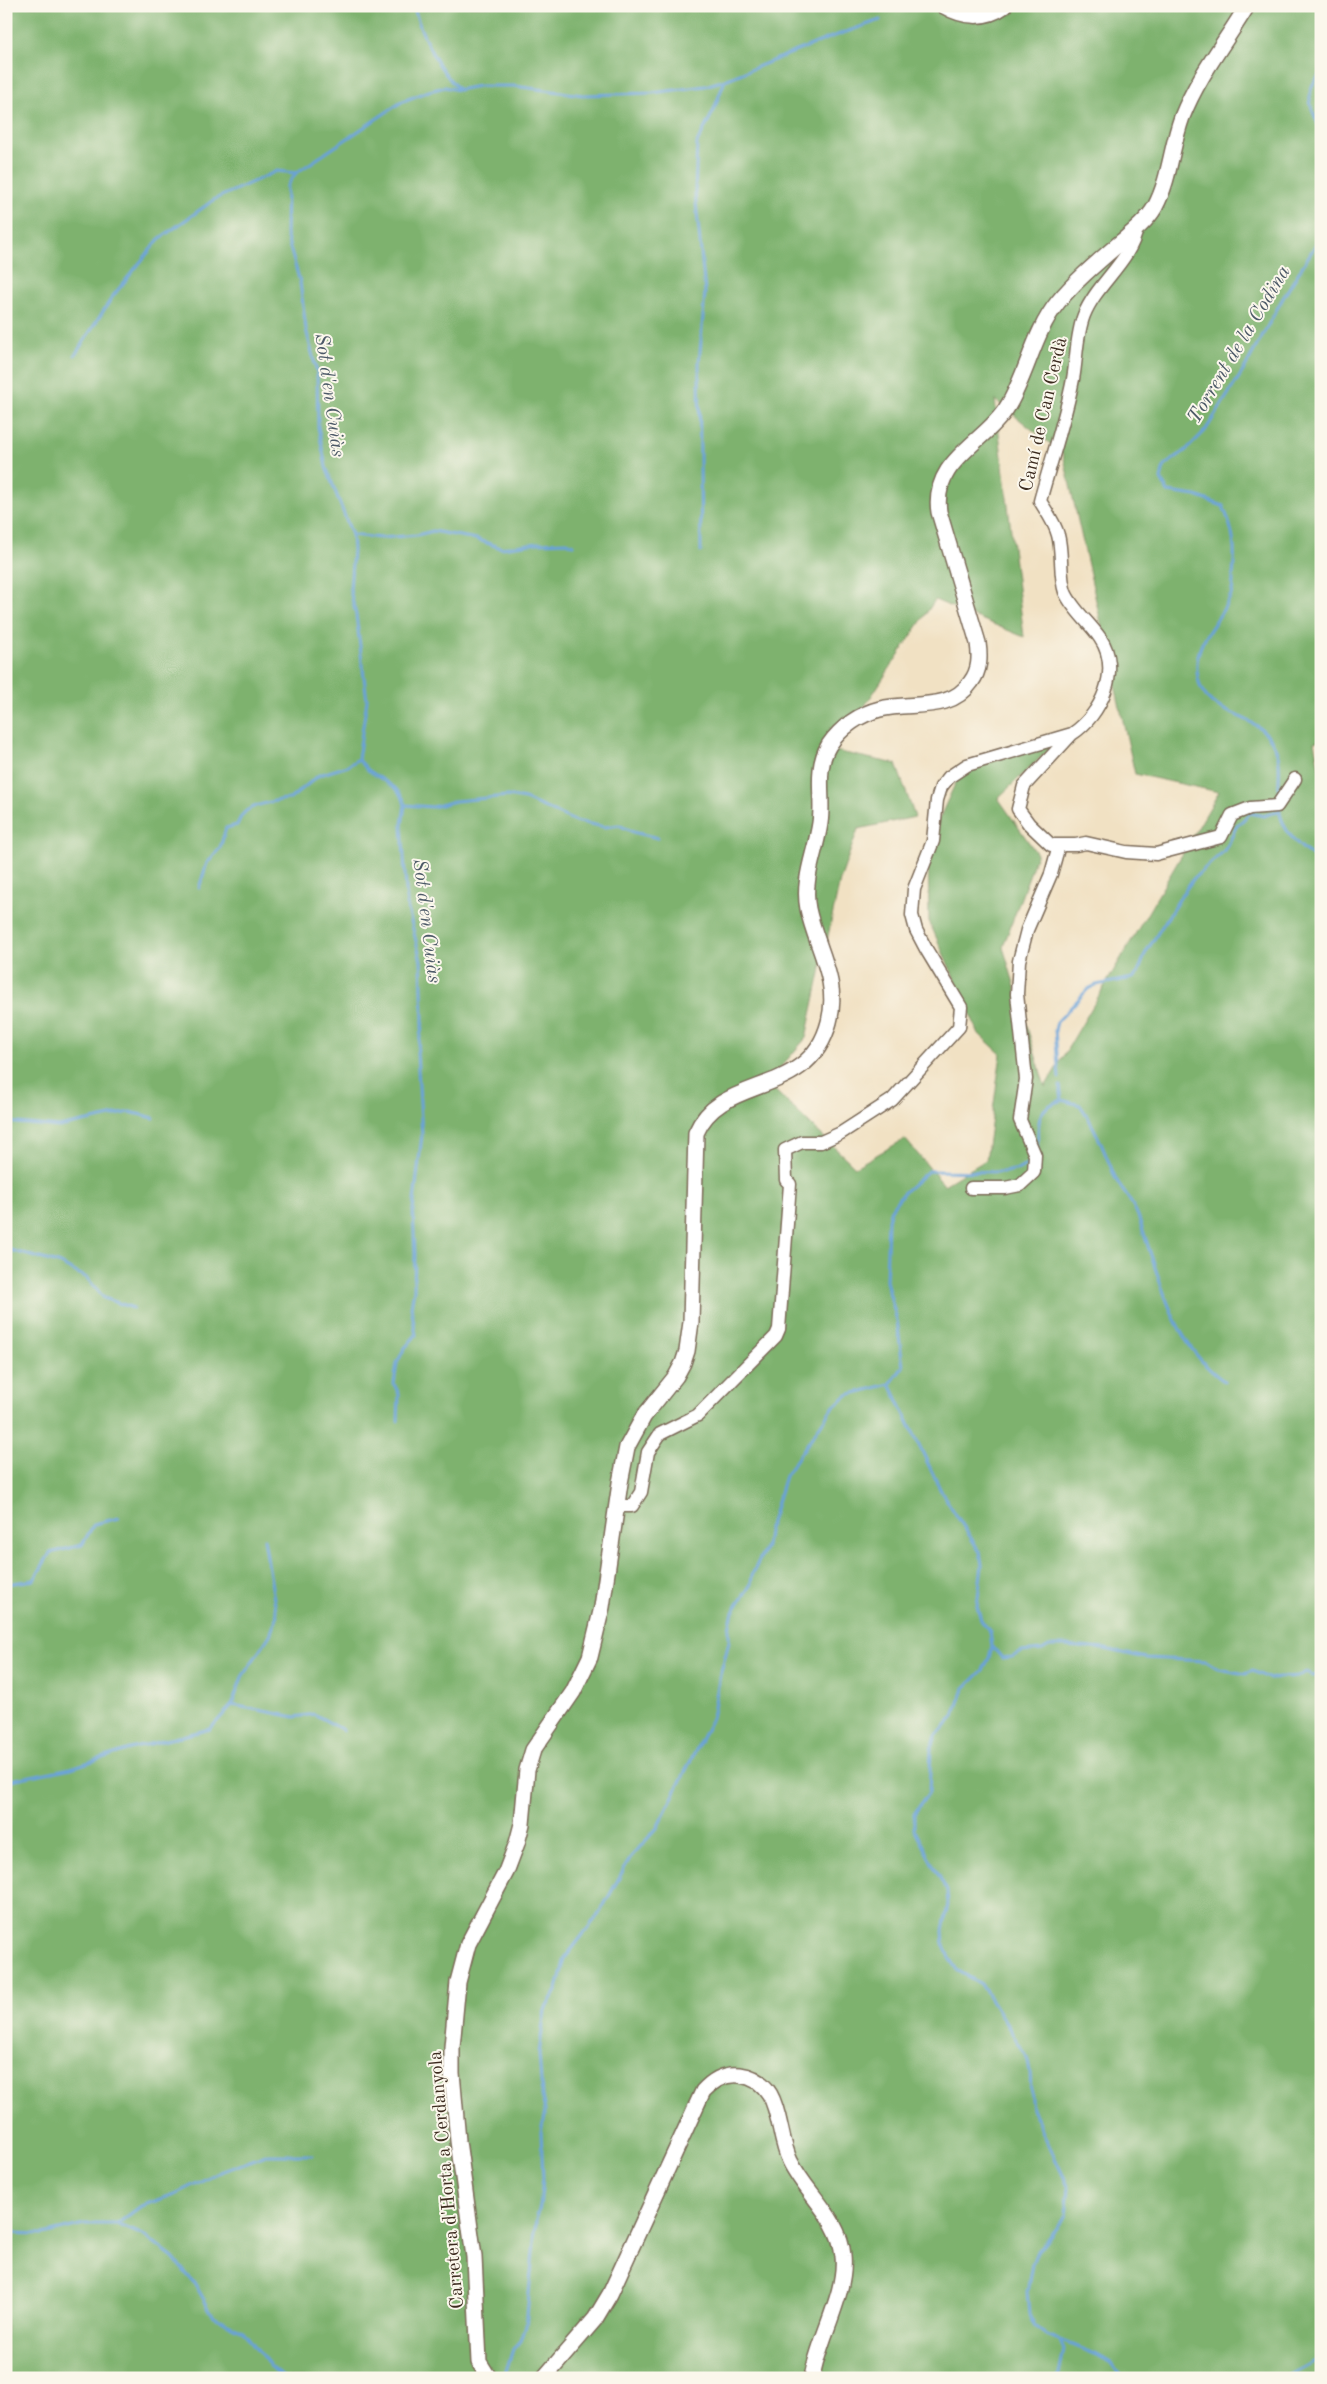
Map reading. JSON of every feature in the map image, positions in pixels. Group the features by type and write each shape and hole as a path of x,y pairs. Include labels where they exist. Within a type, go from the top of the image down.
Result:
{"street":[{"path":"944,6 965,16 978,16 992,13 1004,6"},
{"name":"Carretera d'Horta a Cerdanyola","path":"489,2378 479,2362 476,2282 452,2073 452,2047 458,1982 468,1944 506,1872 518,1843 522,1824 527,1770 533,1750 573,1692 590,1656 602,1607 623,1460 632,1436 644,1416 676,1376 688,1351 691,1322 694,1147 699,1126 707,1115 723,1103 790,1074 805,1064 821,1044 829,1023 832,1002 831,982 806,898 808,874 820,825 820,774 824,755 841,731 864,715 890,707 942,703 956,697 973,680 979,664 978,642 939,512 938,496 942,480 955,459 989,430 1005,411 1015,393 1040,331 1054,307 1071,287 1150,214 1166,181 1182,119 1193,92 1246,6"},
{"name":"Camí de Can Cerdà","path":"617,1506 632,1506 639,1498 646,1457 652,1442 660,1434 698,1414 776,1336 779,1329 790,1184 786,1180 786,1150 802,1142 821,1142 841,1133 892,1100 959,1027 961,1007 926,949 916,930 912,914 914,889 932,841 937,800 941,787 948,777 967,766 1072,734 1083,726 1104,696 1109,681 1108,664 1101,639 1065,591 1058,533 1040,501 1061,430 1084,316 1100,286 1132,246 1137,228"},
{"path":"1072,734 1024,786 1018,809 1029,824 1051,845 1086,842 1126,852 1156,854 1203,843 1221,837 1232,815 1250,808 1277,806 1295,779"},
{"path":"971,1188 1006,1188 1020,1185 1034,1172 1035,1155 1020,1120 1026,1079 1017,994 1020,962 1027,930 1051,874 1060,845"},
{"path":"544,2378 595,2319 610,2294 704,2091 715,2080 736,2074 757,2080 771,2095 790,2162 834,2226 842,2245 844,2266 841,2284 821,2340 812,2378"}],"green space":[{"path":"6,6 1321,6 1321,740 1314,742 1321,778 1321,2378 6,2378","holes":["995,400 1063,454 1135,774 1219,792 1045,1087 1003,947 1037,854 998,798 1057,742 961,771 928,843 929,921 979,1034 1001,1054 986,1160 944,1185 905,1139 855,1167 767,1083 806,1038 840,880 858,829 915,817 896,764 835,751 935,600 1024,637"]}],"waterway":[{"path":"414,7 421,30 431,51 458,89"},
{"name":"Sot d'en Cuiàs","path":"398,1421 399,1394 394,1384 397,1363 404,1349 416,1335 411,1307 414,1290 415,1254 413,1210 422,1135 417,1053 423,1021 421,961 407,905 402,825 405,805 403,798 395,788 368,770 358,759 367,700 356,615 350,590 353,550 352,535 326,467 318,427 317,373 306,329 300,282 286,234 287,186 296,173 403,101 429,91 445,87 458,90 478,86 514,86 583,95 652,93 705,86 880,20"},
{"name":"Torrent de la Codina","path":"1321,74 1315,81 1310,94 1314,115 1321,130"},
{"path":"701,552 699,364 705,292 695,192 697,143 713,112 725,80"},
{"path":"75,355 113,296 159,239 215,199 277,171 296,173"},
{"name":"Torrent de la Codina","path":"1279,794 1279,760 1271,740 1261,729 1249,721 1212,702 1203,692 1198,678 1198,654 1207,634 1226,606 1232,591 1234,548 1227,515 1223,506 1196,496 1168,492 1161,479 1164,466 1186,450 1205,431 1243,371 1283,298 1321,236"},
{"path":"352,535 381,538 417,535 433,531 476,539 501,548 538,543 567,542 573,545"},
{"path":"199,888 207,863 220,848 226,828 237,825 245,812 260,805 290,799 319,775 348,766 358,759"},
{"path":"405,805 433,807 455,801 508,796 525,799 575,821 605,827 619,825 633,832 658,838"},
{"path":"1279,808 1288,833 1306,852 1321,862"},
{"path":"1059,1078 1055,1030 1057,1022 1088,989 1096,985 1133,978 1138,973 1146,952 1183,893 1194,878 1223,852 1236,827 1250,813 1264,816 1277,811"},
{"path":"1060,1086 1062,1100"},
{"path":"1037,1149 1040,1118 1046,1108 1062,1100 1080,1105 1095,1131 1118,1182 1136,1211 1160,1284 1179,1328 1191,1348 1206,1366 1224,1381"},
{"path":"6,1122 59,1127 130,1112 154,1118"},
{"path":"890,1384 903,1367 897,1320 886,1281 888,1220 891,1209 902,1194 928,1171 1005,1172 1019,1169 1029,1163"},
{"path":"6,1249 58,1263 87,1278 104,1298 133,1308"},
{"path":"890,1384 942,1493 980,1552 982,1565 977,1606 981,1620 990,1632 992,1646 983,1670 964,1689 954,1716 936,1736 931,1749 929,1792 914,1814 914,1829 947,1891 948,1904 943,1931 944,1945 949,1958 957,1970 981,1984 1026,2055 1030,2075 1032,2109 1069,2188 1066,2216 1037,2251 1032,2264 1027,2292 1029,2314 1035,2326 1047,2335 1099,2356 1111,2363 1122,2378"},
{"path":"506,2371 513,2349 521,2341 526,2326 536,2220 540,2207 543,2178 541,2132 545,2111 539,2053 545,2010 557,1989 565,1958 599,1914 630,1858 657,1828 712,1718 720,1675 729,1642 729,1628 733,1612 751,1584 752,1575 766,1546 768,1532 785,1476 832,1408 847,1395 890,1384"},
{"path":"6,1584 34,1580 50,1553 82,1545 94,1524 119,1518"},
{"path":"6,1781 71,1768 130,1749 210,1729 232,1705 242,1677 270,1635 277,1617 264,1539"},
{"path":"992,1646 1002,1658 1012,1657 1021,1652 1042,1650 1049,1646 1066,1646 1105,1649 1146,1658 1206,1661 1219,1669 1246,1674 1253,1671 1270,1679 1298,1676 1306,1673 1312,1676 1321,1675"},
{"path":"232,1705 295,1717 314,1714 343,1730"},
{"path":"117,2224 141,2206 175,2194 217,2173 266,2155 312,2155"},
{"path":"6,2233 43,2234 84,2224 117,2224 143,2235 173,2258 195,2284 214,2317 243,2331 271,2367 284,2378"},
{"path":"1058,2378 1064,2350 1060,2341"},
{"path":"1284,2378 1321,2358"}]}
